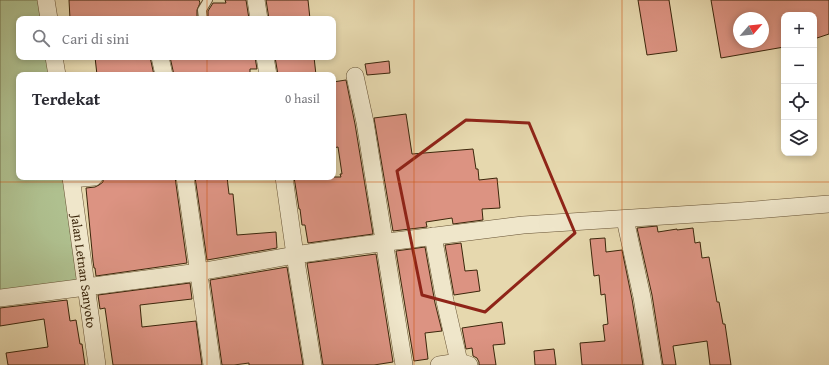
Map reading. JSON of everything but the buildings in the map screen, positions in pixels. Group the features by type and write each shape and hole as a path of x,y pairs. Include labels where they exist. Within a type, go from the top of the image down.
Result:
{"street":[{"path":"46,0 49,16"},
{"path":"256,0 259,16"},
{"path":"54,60 56,72"},
{"path":"161,60 163,72"},
{"path":"266,60 268,72"},
{"path":"355,76 365,122 404,365"},
{"name":"Jalan Letnan Sanyoto","path":"71,180 97,365"},
{"path":"185,180 200,272 212,365"},
{"path":"284,180 313,365"},
{"path":"0,298 200,272 356,246 523,225 829,204"},
{"path":"625,219 642,297 653,365"},
{"path":"433,236 445,301 464,363 439,365"}],"lane":[{"path":"203,16 202,10 208,0"}],"highlighted area":[{"path":"466,120 529,123 575,233 485,312 422,295 397,171"}],"green space":[{"path":"0,0 46,0 49,16 16,16 16,60 54,60 56,72 16,72 16,180 70,180 85,287 0,297"}]}
